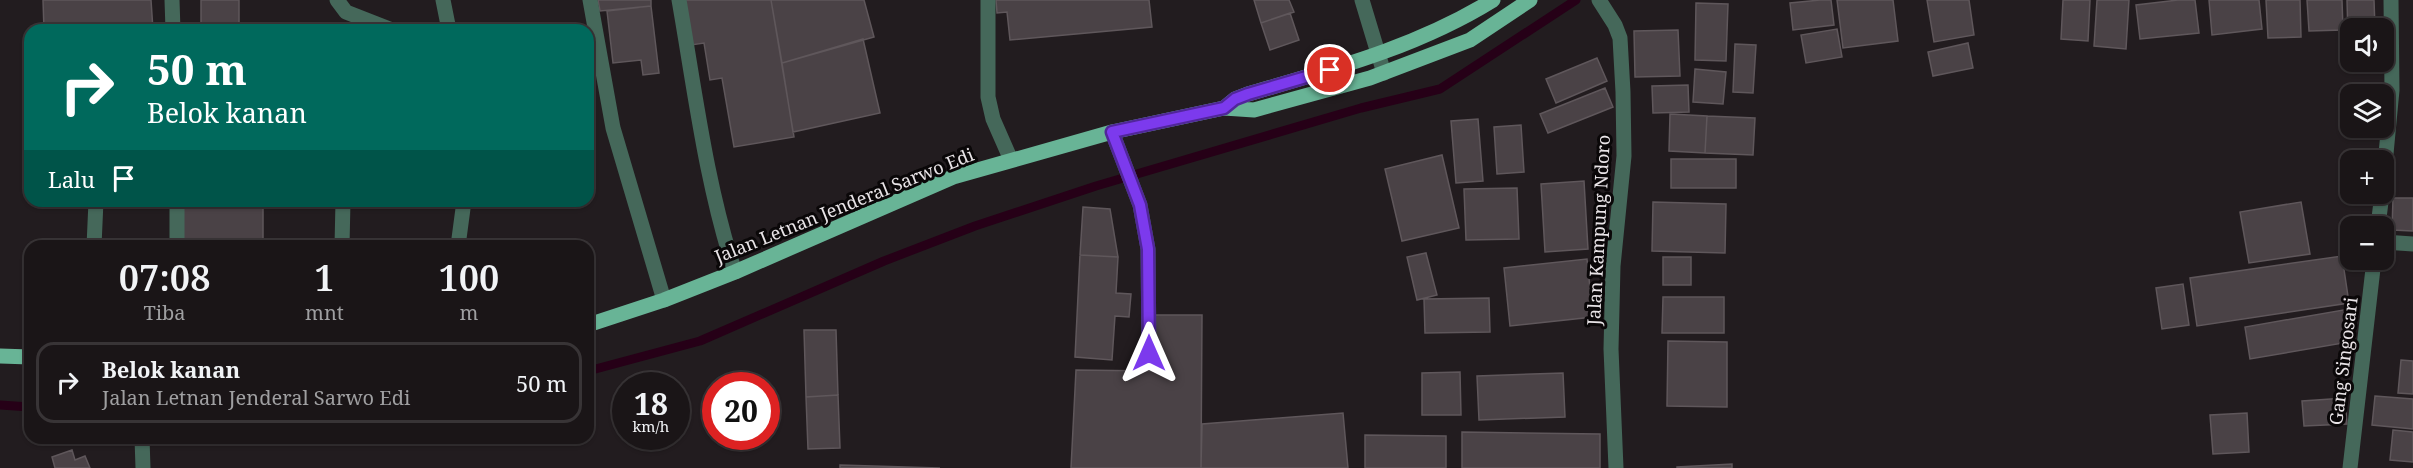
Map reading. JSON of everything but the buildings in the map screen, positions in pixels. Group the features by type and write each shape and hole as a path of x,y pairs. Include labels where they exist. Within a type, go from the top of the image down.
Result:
{"main road":[{"name":"Jalan Letnan Jenderal Sarwo Edi","path":"1224,108 1235,99 1248,94 1377,55 1443,29 1493,0"},
{"name":"Jalan Letnan Jenderal Sarwo Edi","path":"594,323 664,300 735,272 953,177 1112,132 1224,108 1254,110 1384,73 1470,40 1530,0"},
{"path":"0,356 24,357"}],"street":[{"path":"172,0 173,24"},
{"path":"337,0 346,12 377,24"},
{"path":"443,0 448,24"},
{"path":"590,0 613,128 664,300"},
{"path":"679,0 713,193 721,231 735,272"},
{"path":"988,0 988,97 993,119 1011,160"},
{"path":"1362,0 1384,73"},
{"path":"2386,150 2392,90 2391,0"},
{"name":"Jalan Kampung Ndoro","path":"1604,6 1620,38 1623,92 1624,156 1613,266 1611,350 1616,468"},
{"path":"1112,132 1140,205 1148,249 1149,353"},
{"path":"94,240 96,207"},
{"path":"177,207 177,240"},
{"path":"342,240 343,207"},
{"path":"459,240 463,207"},
{"path":"2394,243 2413,244"},
{"name":"Gang Singosari","path":"2350,468 2373,270"},
{"path":"142,444 143,468"}],"waterway":[{"path":"594,369 700,341 884,261 975,226 1096,186 1361,108 1440,89 1576,0"},
{"path":"0,405 24,407"}],"route":[{"path":"1149,353 1148,249 1140,205 1112,132 1224,108 1235,99 1248,94 1330,70"}]}
